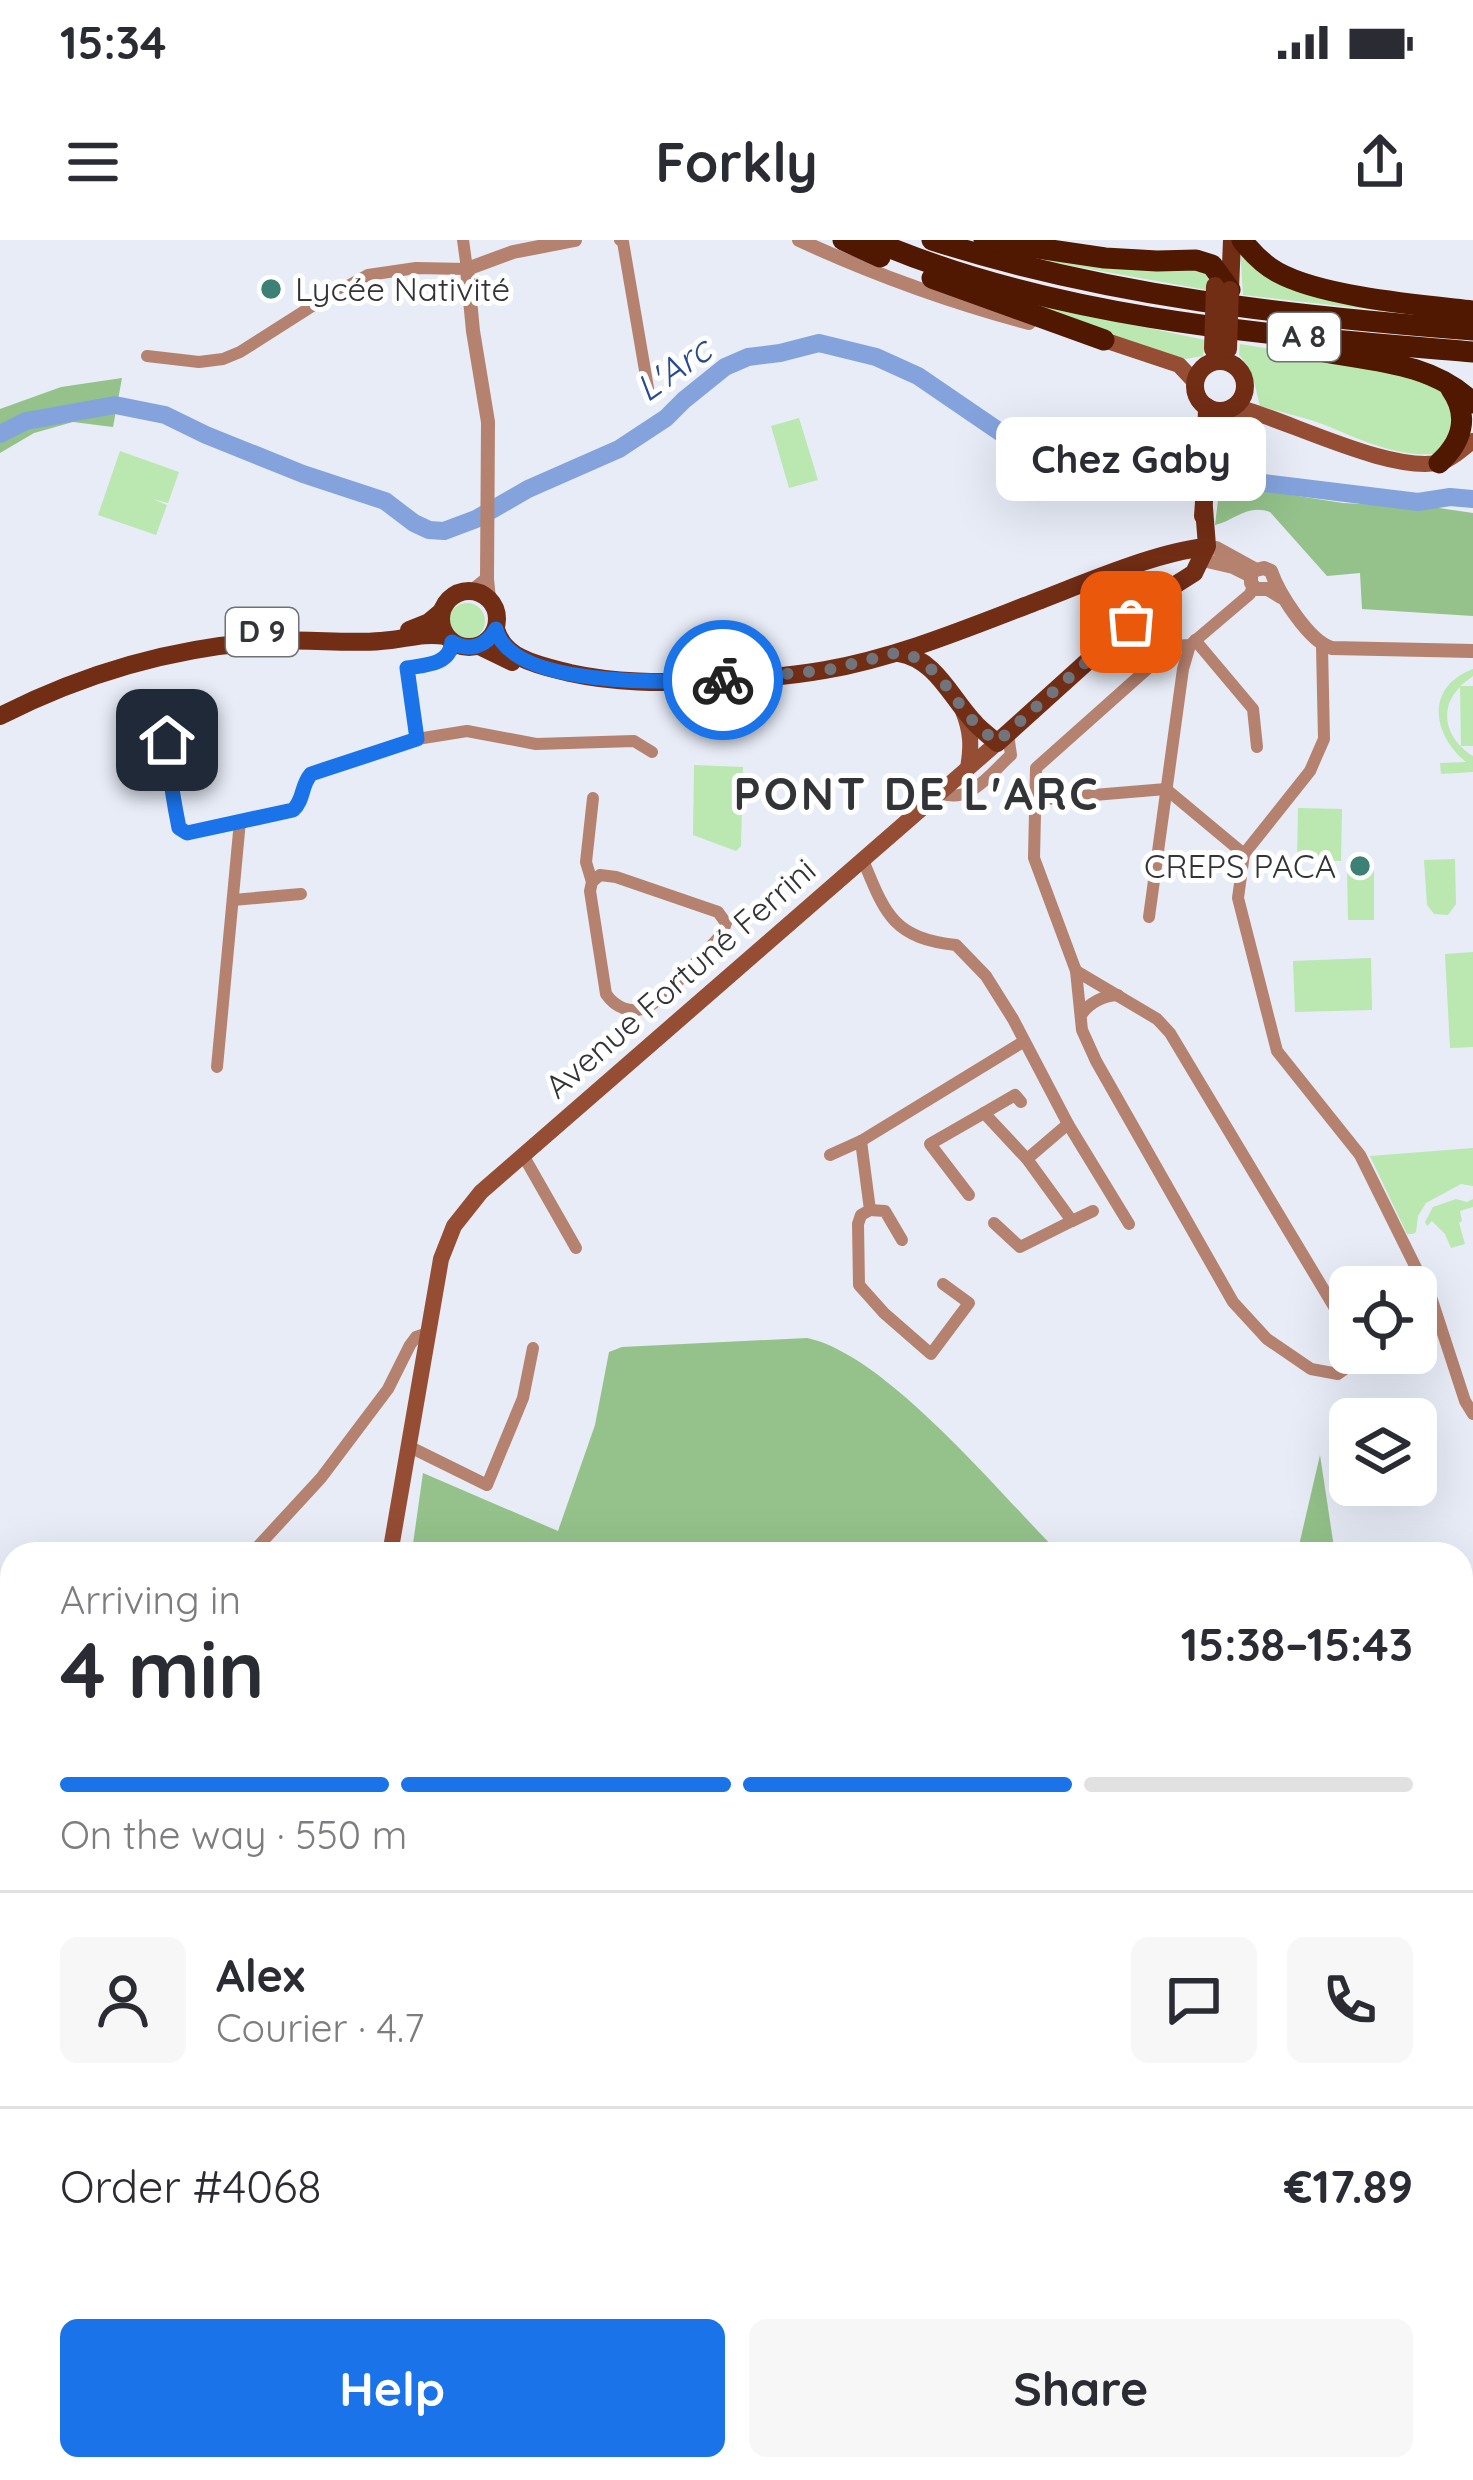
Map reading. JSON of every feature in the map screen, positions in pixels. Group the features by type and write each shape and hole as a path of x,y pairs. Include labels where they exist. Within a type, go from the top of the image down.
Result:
{"highway":[{"path":"843,240 895,264 1104,340"},
{"name":"A 8","path":"871,240 982,280 1135,314 1276,334 1473,352"},
{"name":"A 8","path":"932,240 1000,262 1142,292 1344,320 1473,330"},
{"path":"984,240 1061,253 1196,260 1213,265 1221,282"},
{"path":"1174,261 1208,240"},
{"path":"1242,240 1264,264 1300,282 1473,311"},
{"path":"1135,314 1408,367 1426,372 1473,403"},
{"path":"1439,463 1456,444 1463,421 1447,384"}],"main road":[{"path":"1220,240 1221,356"},
{"path":"1221,282 1232,240"},
{"path":"1104,340 1179,365 1195,382 1198,397 1371,454 1439,463 1472,440"},
{"path":"1195,382 1199,372 1221,356"},
{"path":"678,686 614,681 534,664 498,640 495,608 484,585 453,596 441,612 440,624 451,644 479,646 531,672 614,690 771,684 830,676 898,657 948,635 1196,551 1208,452 1233,411 1244,379 1221,356"},
{"name":"Avenue Fortuné Ferrini","path":"392,1542 441,1259 454,1226 481,1192 1175,585 1196,551"},
{"name":"D 9","path":"33,699 109,659 172,642 242,632 399,632 429,622 441,612"},
{"path":"479,646 496,629"},
{"name":"D 9","path":"0,716 112,669 224,645 381,641 427,633 451,644"},
{"path":"932,671 936,648 948,635"},
{"path":"898,657 916,657 975,724 1002,738"},
{"path":"960,704 970,734 968,769"},
{"name":"Avenue Fortuné Ferrini","path":"401,1542 410,1447"}],"street":[{"path":"463,240 488,422 484,585"},
{"path":"147,356 199,362 223,359 368,275 416,268 467,269 513,251 575,240"},
{"path":"620,240 648,388"},
{"path":"799,240 973,308 1104,340"},
{"path":"1196,551 1260,581 1285,600 1322,646 1324,739 1310,771 1244,854 1238,898 1277,1051 1360,1155 1432,1300 1473,1414"},
{"path":"1260,581 1193,642 1173,646 1036,768 1034,858 1076,970 1082,1030 1233,1302 1268,1340 1311,1370 1329,1373"},
{"path":"1193,642 1253,709 1258,747"},
{"path":"1149,917 1183,668 1193,642"},
{"path":"407,668 436,663 451,644"},
{"path":"1322,646 1473,651"},
{"path":"402,652 417,739"},
{"path":"165,702 169,777 179,828 187,833 293,810 311,774 417,739 466,731 536,745 634,741 652,752"},
{"path":"941,793 961,797 976,788 1010,755 1002,738"},
{"path":"1034,800 1166,789 1244,854"},
{"path":"592,882 600,874 616,877 718,912 726,923 722,934 649,1007 632,1011 613,1004 606,994 586,862 593,798"},
{"path":"217,1067 240,821"},
{"path":"863,860 883,908 901,928 934,942 956,944 986,976 1129,1224"},
{"path":"233,900 301,894"},
{"path":"1076,970 1156,1019 1169,1033 1329,1297"},
{"path":"1080,1016 1106,995 1118,995"},
{"path":"649,1007 667,1028"},
{"path":"830,1155 1023,1042"},
{"path":"969,1195 930,1144 1016,1095 1021,1102"},
{"path":"984,1113 1027,1160 1072,1221"},
{"path":"1027,1160 1068,1124"},
{"path":"861,1141 870,1210"},
{"path":"523,1155 576,1249"},
{"path":"902,1240 885,1211 861,1215 859,1285 931,1354 969,1303 943,1285"},
{"path":"994,1223 1020,1247 1093,1211"},
{"path":"262,1542 321,1478 388,1389 416,1336 428,1333"},
{"path":"410,1447 487,1485 523,1399 533,1348"}],"green space":[{"path":"1240,245 1257,263 1426,316 1243,295"},
{"path":"998,247 1196,267 1209,273 1207,290 1056,263"},
{"path":"993,295 1205,340 1203,356 1185,359"},
{"path":"1240,344 1405,371 1452,398 1454,435 1436,454 1407,453 1260,406 1250,372 1239,355"},
{"path":"122,378 113,427 73,422 34,433 0,453 0,409 61,387"},
{"path":"799,418 818,480 789,488 771,426"},
{"path":"120,451 179,472 168,503 153,499 167,505 156,535 98,515"},
{"path":"1220,484 1343,503 1473,513 1473,616 1362,609 1360,573 1327,576 1270,512 1248,511 1215,525"},
{"path":"467,603 480,608 485,621 480,634 467,639 454,634 449,621 454,608"},
{"path":"1473,669 1473,676 1460,686 1473,686 1473,746 1461,746 1473,756 1473,772 1441,774 1440,763 1466,762 1446,738 1439,712 1447,687","holes":["1460,687 1461,746 1447,715"]},
{"path":"694,765 743,767 741,846 736,851 693,835"},
{"path":"1298,808 1342,809 1341,861 1297,860"},
{"path":"1455,859 1456,904 1448,915 1434,914 1427,905 1424,860"},
{"path":"1347,867 1374,867 1374,920 1348,920"},
{"path":"1473,952 1473,1047 1450,1048 1445,954"},
{"path":"1371,958 1372,1010 1295,1012 1293,961"},
{"path":"1473,1148 1473,1186 1461,1184 1426,1203 1416,1232 1407,1234 1370,1156"},
{"path":"1473,1199 1473,1207 1460,1211 1465,1244 1451,1248 1432,1221 1427,1226 1425,1222 1433,1207"},
{"path":"807,1338 838,1349 872,1370 941,1430 1049,1542 413,1542 423,1473 558,1531 595,1425 609,1352 622,1347"},
{"path":"1320,1455 1333,1542 1300,1542"}],"waterway":[{"name":"L'Arc","path":"0,434 26,421 115,405 165,415 303,474 385,501 414,523 444,531 619,449 666,418 725,367 748,357 819,343 876,357 918,376 1000,432 1060,465 1102,479 1132,484 1232,479 1418,502 1473,499"}],"way so far":[{"path":"723,680 827,670 899,652 917,658 938,675 975,724 997,742 1131,622"}],"place":[{"name":"Lycée Nativité","path":"271,289"},
{"name":"Chez Gaby","path":"1131,622"},
{"name":"CREPS PACA","path":"1360,866"}],"district":[{"name":"PONT DE L'ARC","path":"917,794"}],"route":[{"path":"167,740 179,828 187,833 293,810 311,774 417,739 407,668 444,659 452,642 479,646 496,629 498,640 524,659 580,675 614,681 723,680"}]}
